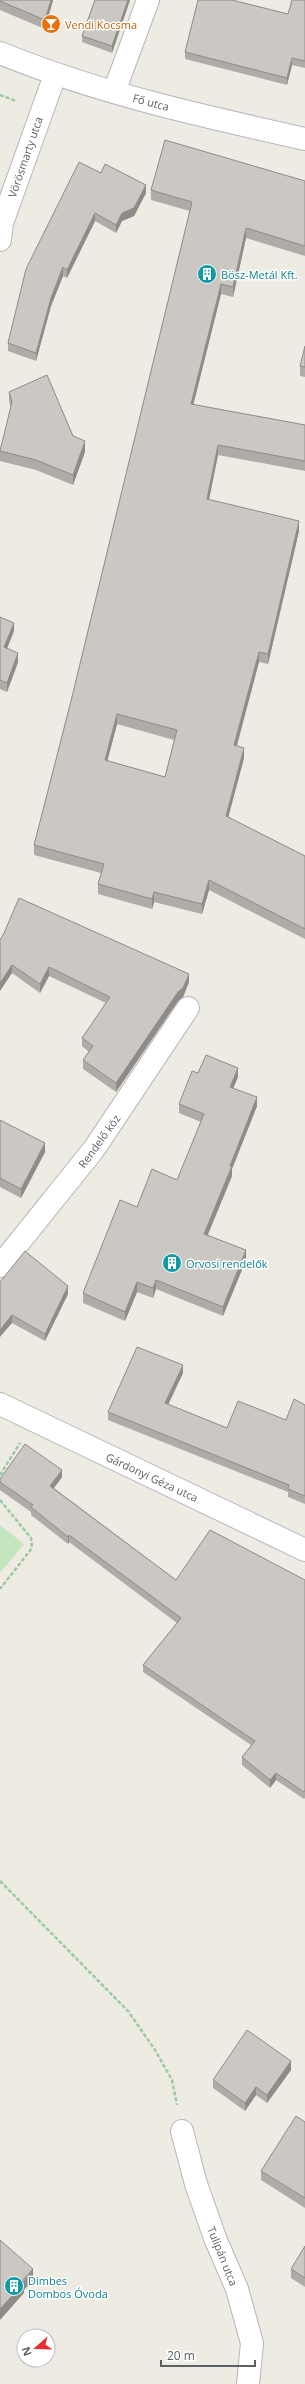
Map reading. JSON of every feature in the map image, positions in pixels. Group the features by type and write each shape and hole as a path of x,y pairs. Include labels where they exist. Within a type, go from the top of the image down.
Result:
{"street":[{"path":"114,92 148,0"},
{"name":"Fő utca","path":"0,53 55,75 114,92 202,116 305,139"},
{"name":"Vörösmarty utca","path":"0,240 2,223 55,75"},
{"name":"Rendelő köz","path":"0,1266 94,1149 188,1008"},
{"name":"Gárdonyi Géza utca","path":"0,1404 305,1550"},
{"name":"Tulipán utca","path":"182,2131 196,2184 215,2238 237,2289 252,2343 248,2384"}],"path":[{"path":"0,1475 34,1420"},
{"path":"0,1500 31,1538 32,1548 0,1589"},
{"path":"0,1881 128,2011 155,2050 172,2080 182,2131"}],"green space":[{"path":"0,1525 24,1544 0,1573"}],"building":[{"path":"0,0 51,0 45,20"},
{"path":"95,0 128,0 112,46 82,36"},
{"path":"198,0 232,0 288,14 292,0 305,0 305,61 292,58 287,78 185,52"},
{"path":"165,140 305,181 305,246 246,228 233,287 221,284 191,404 305,425 305,461 218,445 207,499 299,521 268,654 259,652 234,745 244,748 226,816 305,856 305,929 209,880 202,904 154,892 152,899 98,884 104,864 34,845 71,701 192,202 151,190","holes":["117,714 177,730 165,777 105,760"]},
{"path":"79,162 101,173 105,164 146,185 134,208 122,213 116,225 95,213 67,270 63,267 51,298 36,353 8,343 26,269"},
{"path":"305,346 305,367 300,366"},
{"path":"47,375 73,436 85,441 73,475 36,460 0,451 12,402 9,392"},
{"path":"0,617 14,623 4,647 18,653 7,683 0,680"},
{"path":"19,898 189,974 183,988 178,992 116,1083 83,1060 93,1046 82,1038 110,997 49,967 40,984 12,965 0,983 0,940"},
{"path":"206,1055 238,1068 230,1087 257,1097 230,1166 232,1166 204,1234 246,1250 223,1307 156,1280 153,1288 137,1282 125,1312 83,1293 120,1200 137,1207 152,1169 177,1180 204,1114 179,1104 192,1071 198,1073"},
{"path":"0,1120 45,1143 21,1189 0,1178"},
{"path":"25,1251 68,1286 45,1334 12,1315 0,1330 0,1282"},
{"path":"137,1347 183,1365 165,1403 227,1428 238,1401 286,1420 294,1399 305,1405 305,1496 288,1489 289,1485 108,1412"},
{"path":"25,1444 62,1470 50,1486 176,1580 210,1530 305,1580 304,1792 276,1773 270,1780 242,1757 255,1741 143,1665 181,1618 69,1535 68,1537 31,1507 33,1505 0,1482 0,1479"},
{"path":"247,2030 291,2061 267,2095 256,2087 245,2103 213,2080"},
{"path":"296,2116 305,2122 305,2198 261,2171"},
{"name":"Dimbes Dombos Óvoda","path":"0,2240 33,2269 22,2281 24,2283 0,2309"},
{"path":"305,2246 305,2278 291,2269"}],"place":[{"name":"Vendi Kocsma","path":"51,24"},
{"name":"Bösz-Metál Kft.","path":"207,274"},
{"name":"Orvosi rendelők","path":"172,1263"},
{"name":"Dimbes Dombos Óvoda","path":"14,2286"}]}
